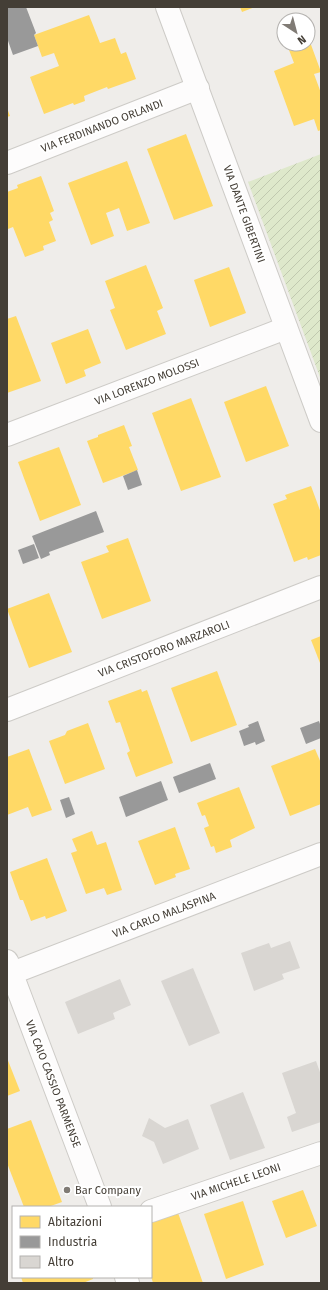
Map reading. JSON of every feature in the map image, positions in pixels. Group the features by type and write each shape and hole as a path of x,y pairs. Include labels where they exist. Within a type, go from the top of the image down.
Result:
{"street":[{"name":"VIA DANTE GIBERTINI","path":"167,7 321,421"},
{"name":"VIA FERDINANDO ORLANDI","path":"7,163 198,88"},
{"name":"VIA LORENZO MOLOSSI","path":"7,435 286,328"},
{"name":"VIA CRISTOFORO MARZAROLI","path":"7,710 321,587"},
{"name":"VIA CARLO MALASPINA","path":"9,970 321,854"},
{"name":"VIA CAIO CASSIO PARMENSE","path":"9,970 100,1206"},
{"name":"VIA MICHELE LEONI","path":"152,1211 321,1153"}],"green space":[{"path":"321,154 321,380 248,182"}],"building: Abitazioni":[{"path":"240,7 255,7 242,12"},
{"path":"89,15 100,43 115,38 121,54 126,52 136,79 108,89 107,87 84,96 85,101 74,105 73,103 44,114 30,77 59,66 54,53 42,57 34,35"},
{"path":"290,52 314,52 321,72 314,74 321,93 321,130 318,131 314,119 294,126 274,71 294,63"},
{"path":"7,108 10,116 7,117"},
{"path":"186,134 213,206 174,220 147,149"},
{"path":"127,161 150,223 127,231 119,208 106,213 114,236 91,245 68,183"},
{"path":"41,176 54,211 50,213 53,220 49,222 56,241 43,246 44,250 25,257 13,227 8,229 7,226 7,192 18,188 17,185"},
{"path":"146,265 163,308 157,311 166,334 126,350 110,310 115,308 105,281"},
{"path":"229,267 246,313 210,327 194,280"},
{"path":"16,316 41,381 7,393 7,319"},
{"path":"88,329 101,363 84,370 86,376 66,384 51,343"},
{"path":"266,386 289,446 246,462 224,402"},
{"path":"191,398 221,477 181,491 152,413"},
{"path":"124,425 132,446 129,447 138,470 103,483 87,441"},
{"path":"59,447 81,505 40,521 18,462"},
{"path":"311,486 321,513 321,555 308,560 307,557 294,562 273,504 287,499 285,495"},
{"path":"128,538 151,601 102,619 81,562 109,552 106,546"},
{"path":"49,593 72,652 29,668 7,609"},
{"path":"321,636 321,662 320,663 311,640"},
{"path":"217,671 237,725 191,742 171,688"},
{"path":"141,689 142,692 147,690 173,763 136,777 127,753 130,751 120,722 116,723 108,701"},
{"path":"88,723 105,769 65,784 49,741 65,735 67,731"},
{"path":"29,749 52,810 32,817 28,807 7,815 7,757"},
{"path":"315,749 321,763 321,804 290,816 271,766"},
{"path":"239,787 255,828 230,840 232,847 216,853 214,846 211,847 204,828 209,826 205,815 202,816 197,803"},
{"path":"175,827 190,869 175,874 176,877 155,885 138,841"},
{"path":"92,831 97,845 106,842 122,890 107,895 104,888 86,894 71,853 77,851 72,839"},
{"path":"47,858 67,911 46,919 45,916 31,921 23,900 20,900 10,872"},
{"path":"7,1058 20,1091 7,1096"},
{"path":"31,1120 62,1202 51,1206 24,1206 7,1163 7,1129"},
{"path":"303,1190 317,1226 286,1238 272,1201"},
{"path":"243,1201 264,1265 226,1279 204,1214"},
{"path":"177,1210 203,1283 153,1283 152,1278 152,1219"},
{"path":"21,1278 93,1278 83,1283 23,1283"}],"building: Industria":[{"path":"7,7 26,7 36,33 34,35 38,46 13,55 7,38"},
{"path":"137,470 142,485 128,490 123,476"},
{"path":"96,511 104,532 49,552 50,555 41,559 32,536"},
{"path":"34,544 39,558 23,564 18,550"},
{"path":"258,721 265,741 256,745 255,742 244,746 239,731"},
{"path":"319,721 321,727 321,738 306,744 300,728"},
{"path":"210,763 216,779 179,793 173,777"},
{"path":"161,781 168,800 126,817 119,797"},
{"path":"69,797 75,814 66,818 60,800"}],"building: Altro":[{"path":"290,941 300,968 282,974 284,979 254,991 241,953 269,943 271,948"},
{"path":"193,968 220,1033 189,1046 161,981"},
{"path":"120,979 131,1005 113,1013 115,1019 78,1034 65,1002"},
{"path":"316,1061 321,1075 321,1122 292,1132 287,1117 296,1113 282,1073"},
{"path":"243,1092 265,1148 230,1160 210,1105"},
{"path":"149,1118 165,1128 188,1119 199,1149 163,1164 154,1142 142,1136"}],"place":[{"name":"Bar Company","path":"67,1190"}]}
